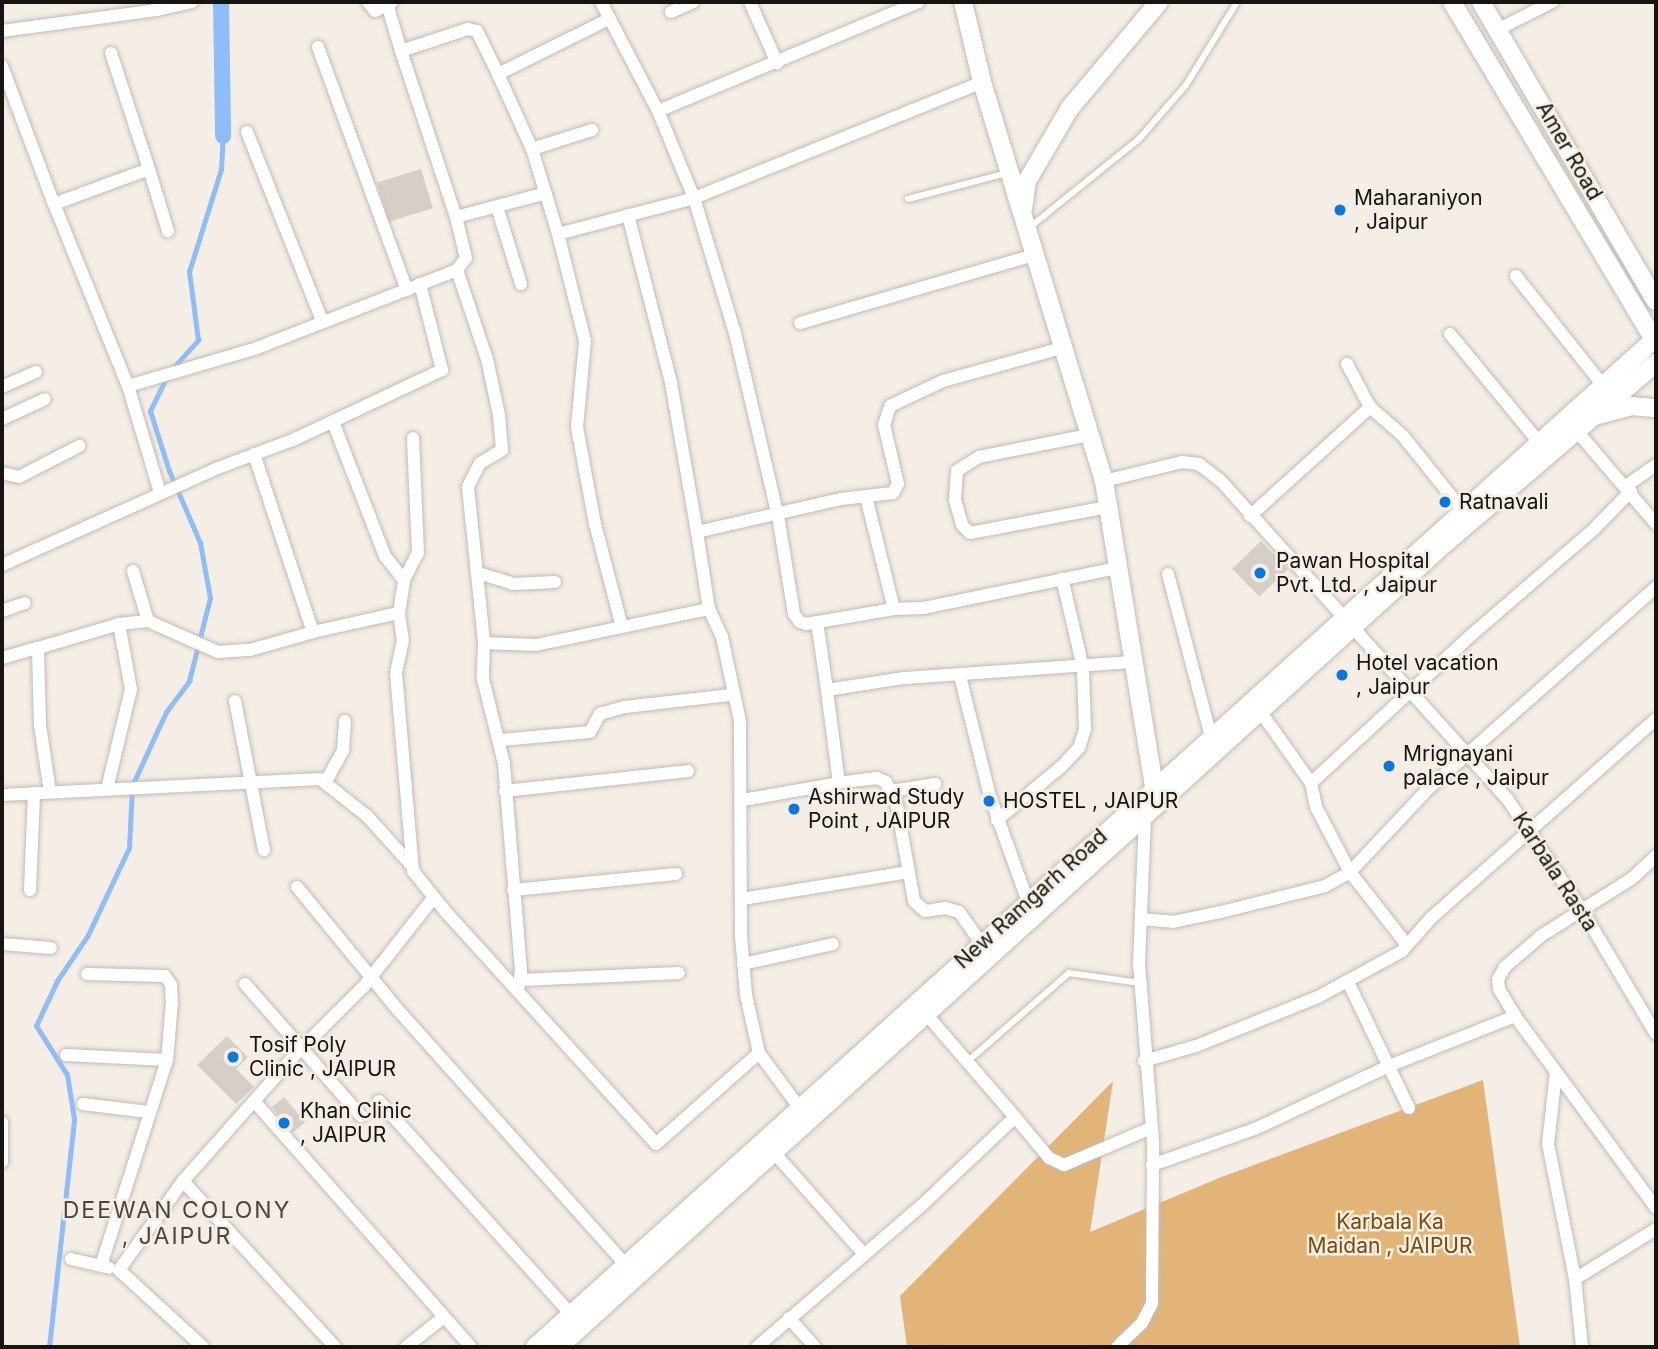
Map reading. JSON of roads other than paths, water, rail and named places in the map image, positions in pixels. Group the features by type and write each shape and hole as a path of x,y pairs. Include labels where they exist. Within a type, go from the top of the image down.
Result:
{"street":[{"path":"2,31 192,2"},
{"path":"128,386 218,360 407,290 457,270 466,258 456,217 401,51 390,3 375,11 368,2"},
{"path":"601,2 658,111 694,198 735,333 778,516 794,614 806,624 894,609 935,606 1118,568"},
{"path":"671,12 693,2"},
{"path":"750,2 777,63"},
{"path":"658,111 918,2"},
{"path":"963,2 982,82 1061,348 1104,481 1154,788 1145,816 1140,983 1143,1061 1151,1128 1152,1303 1142,1323 1117,1347"},
{"path":"1024,223 1027,181 1070,108 1159,2"},
{"name":"Amer Road","path":"1452,2 1627,297"},
{"name":"Amer Road","path":"1481,2 1656,301"},
{"path":"1497,30 1552,2"},
{"path":"498,74 609,19"},
{"path":"401,51 468,29 483,36 532,149 558,234 585,341 577,427 594,524 622,627"},
{"path":"318,47 407,290"},
{"path":"111,52 168,231"},
{"path":"2,66 54,204 128,386 163,492"},
{"path":"558,234 694,198 982,82"},
{"path":"532,149 592,130"},
{"path":"247,132 322,320"},
{"path":"54,204 149,169"},
{"path":"456,217 546,193"},
{"path":"497,207 521,285"},
{"path":"628,215 671,383 709,609 725,649 731,695 740,722 743,964 759,1052 799,1107"},
{"path":"800,323 1034,255"},
{"path":"457,270 487,359 502,450 480,463 468,487 484,643 482,679 501,740 519,985"},
{"path":"1516,276 1602,384"},
{"path":"2,565 180,484 333,422 442,370 420,284"},
{"name":"New Ramgarh Road","path":"535,1347 626,1265 926,1014 1260,711 1538,441 1656,340 1627,297"},
{"path":"1450,334 1538,441"},
{"path":"696,532 778,516 803,507 893,493 898,484 884,425 890,406 943,381 1061,348"},
{"name":"New Ramgarh Road","path":"559,1347 769,1145 799,1107 981,943 1211,737 1656,363"},
{"path":"1347,364 1370,407 1403,436 1463,511"},
{"path":"2,387 36,372"},
{"path":"2,419 45,399"},
{"path":"1250,516 1370,407"},
{"path":"1656,408 1608,411 1576,429 1656,524"},
{"path":"333,422 385,555 404,580"},
{"path":"1089,435 979,457 964,465 957,471 958,513 962,525 978,533 1108,507"},
{"path":"412,866 396,673 403,640 399,613 404,580 418,552 413,438"},
{"path":"2,473 19,477 79,446"},
{"path":"254,454 313,632"},
{"name":"Karbala Rasta","path":"1104,481 1162,465 1199,464 1221,481 1410,693 1469,754 1533,833 1656,1034"},
{"path":"1311,783 1594,529 1628,488 1656,465"},
{"path":"866,498 894,609"},
{"path":"132,571 148,621"},
{"path":"478,573 513,584 555,582"},
{"path":"1168,574 1211,737"},
{"path":"997,820 1079,748 1085,729 1083,668 1062,578"},
{"path":"1141,919 1173,922 1222,912 1325,886 1350,872 1384,831 1656,587"},
{"path":"2,611 25,604"},
{"path":"484,643 536,645 709,609"},
{"path":"2,658 120,624 148,621 181,633 218,652 250,650 313,632 399,613"},
{"path":"817,622 839,783"},
{"path":"110,789 131,689 120,624"},
{"path":"38,648 40,724 50,792"},
{"path":"827,690 865,682 1083,668 1132,662"},
{"path":"960,676 997,820 1028,902"},
{"path":"501,740 590,732 600,713 625,707 731,695"},
{"path":"234,701 264,850"},
{"path":"1260,711 1311,783 1316,807 1350,872 1408,945"},
{"path":"1143,1061 1196,1046 1349,982 1408,945 1431,918 1533,833 1656,719"},
{"path":"325,783 343,750 345,720"},
{"path":"505,792 688,771"},
{"path":"743,800 877,778 891,791 918,906 925,911 945,908 959,912 981,943"},
{"path":"2,794 155,788 252,780 320,779 367,816 412,866 434,897 519,985 656,1143 759,1052"},
{"path":"891,791 935,784"},
{"path":"30,890 34,793"},
{"path":"1656,856 1631,879 1582,910 1505,967 1499,989 1515,1016 1656,1209"},
{"path":"742,899 909,872"},
{"path":"513,890 676,874"},
{"path":"297,887 370,975 626,1265"},
{"path":"119,1270 183,1181 370,975 434,897"},
{"path":"2,944 51,947"},
{"path":"743,964 833,944"},
{"path":"519,985 679,973"},
{"path":"87,974 159,974 169,979 167,1060 148,1112 101,1266"},
{"path":"1349,982 1409,1108"},
{"path":"245,984 304,1046 360,1116"},
{"path":"926,1014 1049,1158 1064,1165 1151,1128"},
{"path":"1152,1165 1257,1128 1389,1066 1515,1016"},
{"path":"65,1055 167,1060"},
{"path":"1556,1072 1548,1144 1575,1279 1582,1347"},
{"path":"254,1101 471,1347"},
{"path":"379,1101 571,1314"},
{"path":"83,1104 148,1112"},
{"path":"757,1347 1015,1116"},
{"path":"2,1122 2,1162"},
{"path":"769,1145 863,1253"},
{"path":"183,1181 335,1347"},
{"path":"1575,1279 1656,1228"},
{"path":"71,1259 119,1270 203,1347"},
{"path":"406,1347 444,1317"},
{"path":"789,1318 815,1347"}],"lane":[{"path":"1024,223 1070,199 1139,139 1186,85 1237,2"},
{"path":"908,199 1009,172"},
{"path":"968,1061 1069,973 1140,983"}],"waterway":[{"path":"221,2 223,136"},
{"path":"173,368 198,340 189,272 221,169 223,136"},
{"path":"49,1347 74,1119 67,1075 36,1026 57,981 88,935 129,848 132,786 166,712 189,681 210,598 200,543 169,471 150,411 166,378"}],"place":[{"name":"Maharaniyon , Jaipur","path":"1340,210"},
{"name":"Ratnavali","path":"1445,502"},
{"name":"Pawan Hospital Pvt. Ltd. , Jaipur","path":"1260,573"},
{"name":"Hotel vacation , Jaipur","path":"1342,675"},
{"name":"Mrignayani palace , Jaipur","path":"1389,766"},
{"name":"HOSTEL , JAIPUR","path":"989,801"},
{"name":"Ashirwad Study Point , JAIPUR","path":"794,809"},
{"name":"Tosif Poly Clinic , JAIPUR","path":"233,1057"},
{"name":"Khan Clinic , JAIPUR","path":"284,1123"}],"district":[{"name":"DEEWAN COLONY , JAIPUR","path":"177,1223"}],"park label":[{"name":"Karbala Ka Maidan , JAIPUR","path":"1390,1234"}]}
